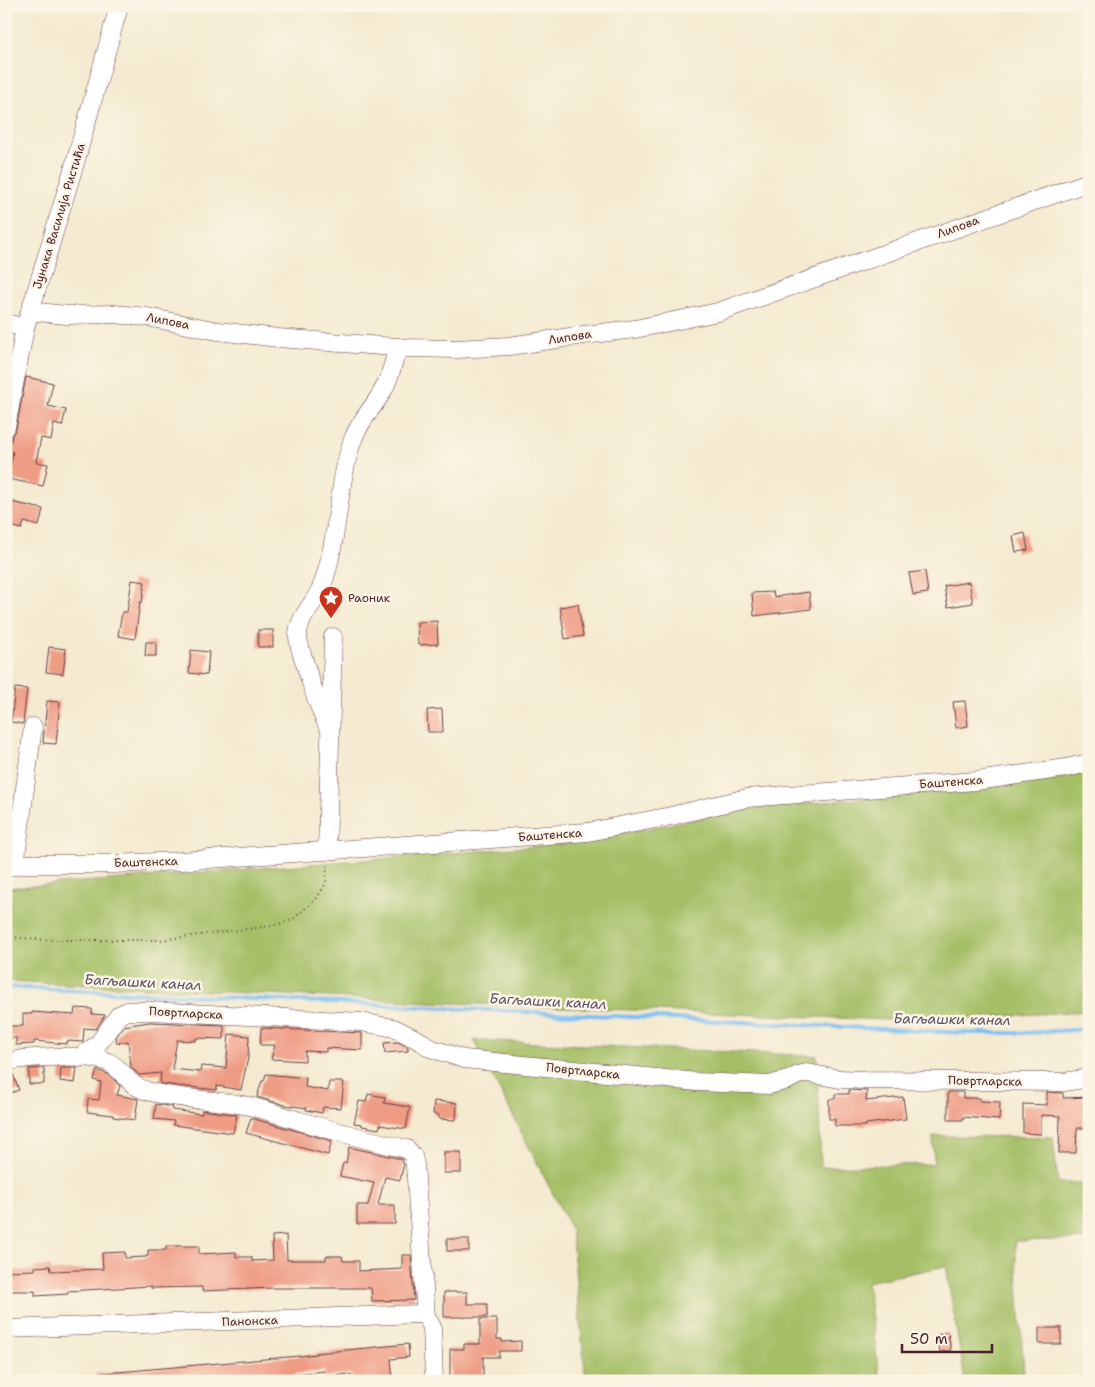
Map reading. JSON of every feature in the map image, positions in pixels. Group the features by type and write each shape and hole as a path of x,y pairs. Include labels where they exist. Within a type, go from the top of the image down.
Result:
{"street":[{"name":"Јунака Василија Ристића","path":"6,427 28,319 119,6"},
{"name":"Липова","path":"6,323 66,315 122,315 147,317 248,336 398,347 457,349 509,346 635,329 688,319 746,303 1089,182"},
{"path":"330,730 324,720 308,674 299,643 299,631 302,620 315,601 324,582 353,439 362,421 383,389 398,347"},
{"path":"327,851 332,637"},
{"path":"11,866 33,727"},
{"name":"Баштенска","path":"11,866 181,861 588,832 747,798 976,781 1089,763"},
{"name":"Повртларска","path":"79,1058 98,1044 119,1015 127,1011 151,1011 361,1022 394,1028 430,1048 464,1059 697,1082 769,1085 807,1073 840,1079 864,1080 1064,1082 1089,1078"},
{"path":"98,1044 107,1061 121,1072 129,1082 145,1090 163,1095 248,1106 407,1149 415,1165 426,1316 432,1327 434,1381"},
{"path":"6,1064 36,1057 107,1061"},
{"name":"Панонска","path":"6,1329 140,1326 416,1314 426,1316"}],"path":[{"path":"6,937 55,940 159,940 272,926 292,920 318,898 326,883 327,851"}],"green space":[{"path":"1089,772 1089,1011 916,1021 449,1003 6,981 6,888 566,844 748,809 1041,782"},
{"path":"474,1040 817,1056 821,1167 934,1164 933,1136 1053,1137 1058,1183 1089,1183 1089,1239 1015,1241 1024,1374 978,1381 965,1381 946,1266 867,1282 880,1381 586,1381 571,1229"}],"building":[{"path":"26,377 53,383 48,406 66,410 62,426 54,424 51,440 41,438 36,462 48,464 43,486 8,479 13,452 9,451 12,435 16,429"},
{"path":"11,502 43,509 39,526 24,522 22,529 6,525"},
{"path":"1025,533 1028,550 1016,552 1013,536"},
{"path":"925,571 928,593 913,595 909,573"},
{"path":"132,580 145,582 135,639 118,636 122,612 127,612"},
{"path":"969,582 973,603 948,607 944,586"},
{"path":"773,592 774,597 809,592 811,609 754,616 752,593"},
{"path":"578,604 583,636 565,639 560,607"},
{"path":"437,621 438,644 418,645 417,622"},
{"path":"258,630 273,630 273,647 258,647"},
{"path":"146,642 156,642 156,656 145,656"},
{"path":"49,647 66,649 63,674 46,672"},
{"path":"191,650 209,652 207,675 189,673"},
{"path":"15,688 27,689 23,724 11,722"},
{"path":"47,701 60,702 56,744 43,743"},
{"path":"965,701 968,726 956,728 953,702"},
{"path":"442,709 443,732 428,732 427,710"},
{"path":"75,1008 92,1009 92,1014 105,1015 96,1029 84,1028 83,1042 67,1041 67,1044 34,1041 34,1044 16,1045 16,1037 6,1041 6,1026 23,1026 23,1014 32,1014 32,1012 74,1015"},
{"path":"150,1022 224,1025 224,1039 196,1038 196,1041 177,1040 172,1069 200,1072 201,1066 226,1068 229,1034 249,1036 248,1058 241,1090 217,1086 216,1090 162,1084 160,1083 161,1073 139,1075 131,1067 128,1041 117,1043 116,1037 124,1026"},
{"path":"261,1028 362,1033 362,1050 326,1048 326,1052 305,1051 305,1061 271,1059 275,1045 260,1045"},
{"path":"398,1042 408,1047 408,1051 385,1053 384,1043"},
{"path":"44,1068 44,1084 29,1084 29,1069"},
{"path":"61,1068 77,1068 75,1083 60,1081"},
{"path":"97,1070 108,1074 120,1086 117,1095 138,1099 135,1120 87,1112 88,1099 99,1100 101,1082 94,1080"},
{"path":"12,1072 19,1090 10,1093 6,1083 6,1073"},
{"path":"266,1074 306,1078 305,1087 328,1091 329,1082 344,1082 341,1108 323,1107 322,1113 257,1097"},
{"path":"849,1090 867,1091 866,1101 903,1097 906,1119 866,1124 866,1126 835,1126 835,1119 829,1119 829,1099 835,1099 835,1094 849,1094"},
{"path":"948,1092 963,1092 963,1098 980,1098 980,1101 1000,1102 999,1120 963,1117 963,1120 948,1120"},
{"path":"1047,1092 1063,1093 1063,1098 1089,1097 1089,1128 1077,1128 1076,1153 1059,1153 1060,1116 1041,1115 1041,1134 1023,1133 1023,1104 1047,1105"},
{"path":"368,1094 385,1097 384,1103 410,1107 406,1129 380,1125 379,1129 354,1123 359,1101 366,1102"},
{"path":"434,1101 457,1103 456,1120 439,1119 439,1115 433,1114"},
{"path":"156,1104 173,1107 172,1110 202,1114 202,1110 237,1115 233,1133 173,1125 174,1121 154,1119"},
{"path":"251,1118 332,1141 328,1155 246,1133"},
{"path":"349,1147 402,1159 401,1162 404,1164 400,1180 385,1177 378,1205 395,1205 395,1224 357,1224 357,1205 368,1205 374,1183 340,1176 343,1163 346,1163"},
{"path":"444,1152 461,1152 461,1173 444,1173"},
{"path":"286,1235 287,1260 326,1260 326,1256 342,1256 343,1261 359,1261 359,1271 402,1269 402,1255 411,1255 414,1300 372,1301 371,1288 273,1288 202,1291 202,1287 151,1288 151,1286 68,1291 68,1294 35,1296 35,1291 6,1291 6,1271 35,1270 35,1267 50,1266 51,1271 103,1269 102,1253 125,1252 125,1258 146,1257 148,1256 148,1250 166,1250 166,1246 199,1246 199,1254 236,1252 236,1257 252,1257 252,1261 273,1260 272,1236"},
{"path":"447,1239 469,1239 469,1251 447,1251"},
{"path":"444,1292 467,1292 467,1304 487,1304 487,1317 444,1317"},
{"path":"480,1319 497,1319 497,1339 502,1339 502,1342 521,1341 521,1351 499,1351 499,1357 483,1357 483,1381 450,1381 450,1349 464,1349 464,1344 480,1344"},
{"path":"1039,1328 1061,1328 1061,1344 1039,1344"},
{"path":"948,1333 951,1350 940,1352 937,1335"},
{"path":"408,1344 409,1357 391,1359 393,1381 352,1381 351,1374 325,1377 324,1371 294,1374 295,1381 95,1381 95,1374 299,1356"}],"waterway":[{"name":"Багљашки канал","path":"6,987 969,1033 1026,1033 1089,1029"}],"place":[{"name":"Раоник","path":"331,619"}]}
